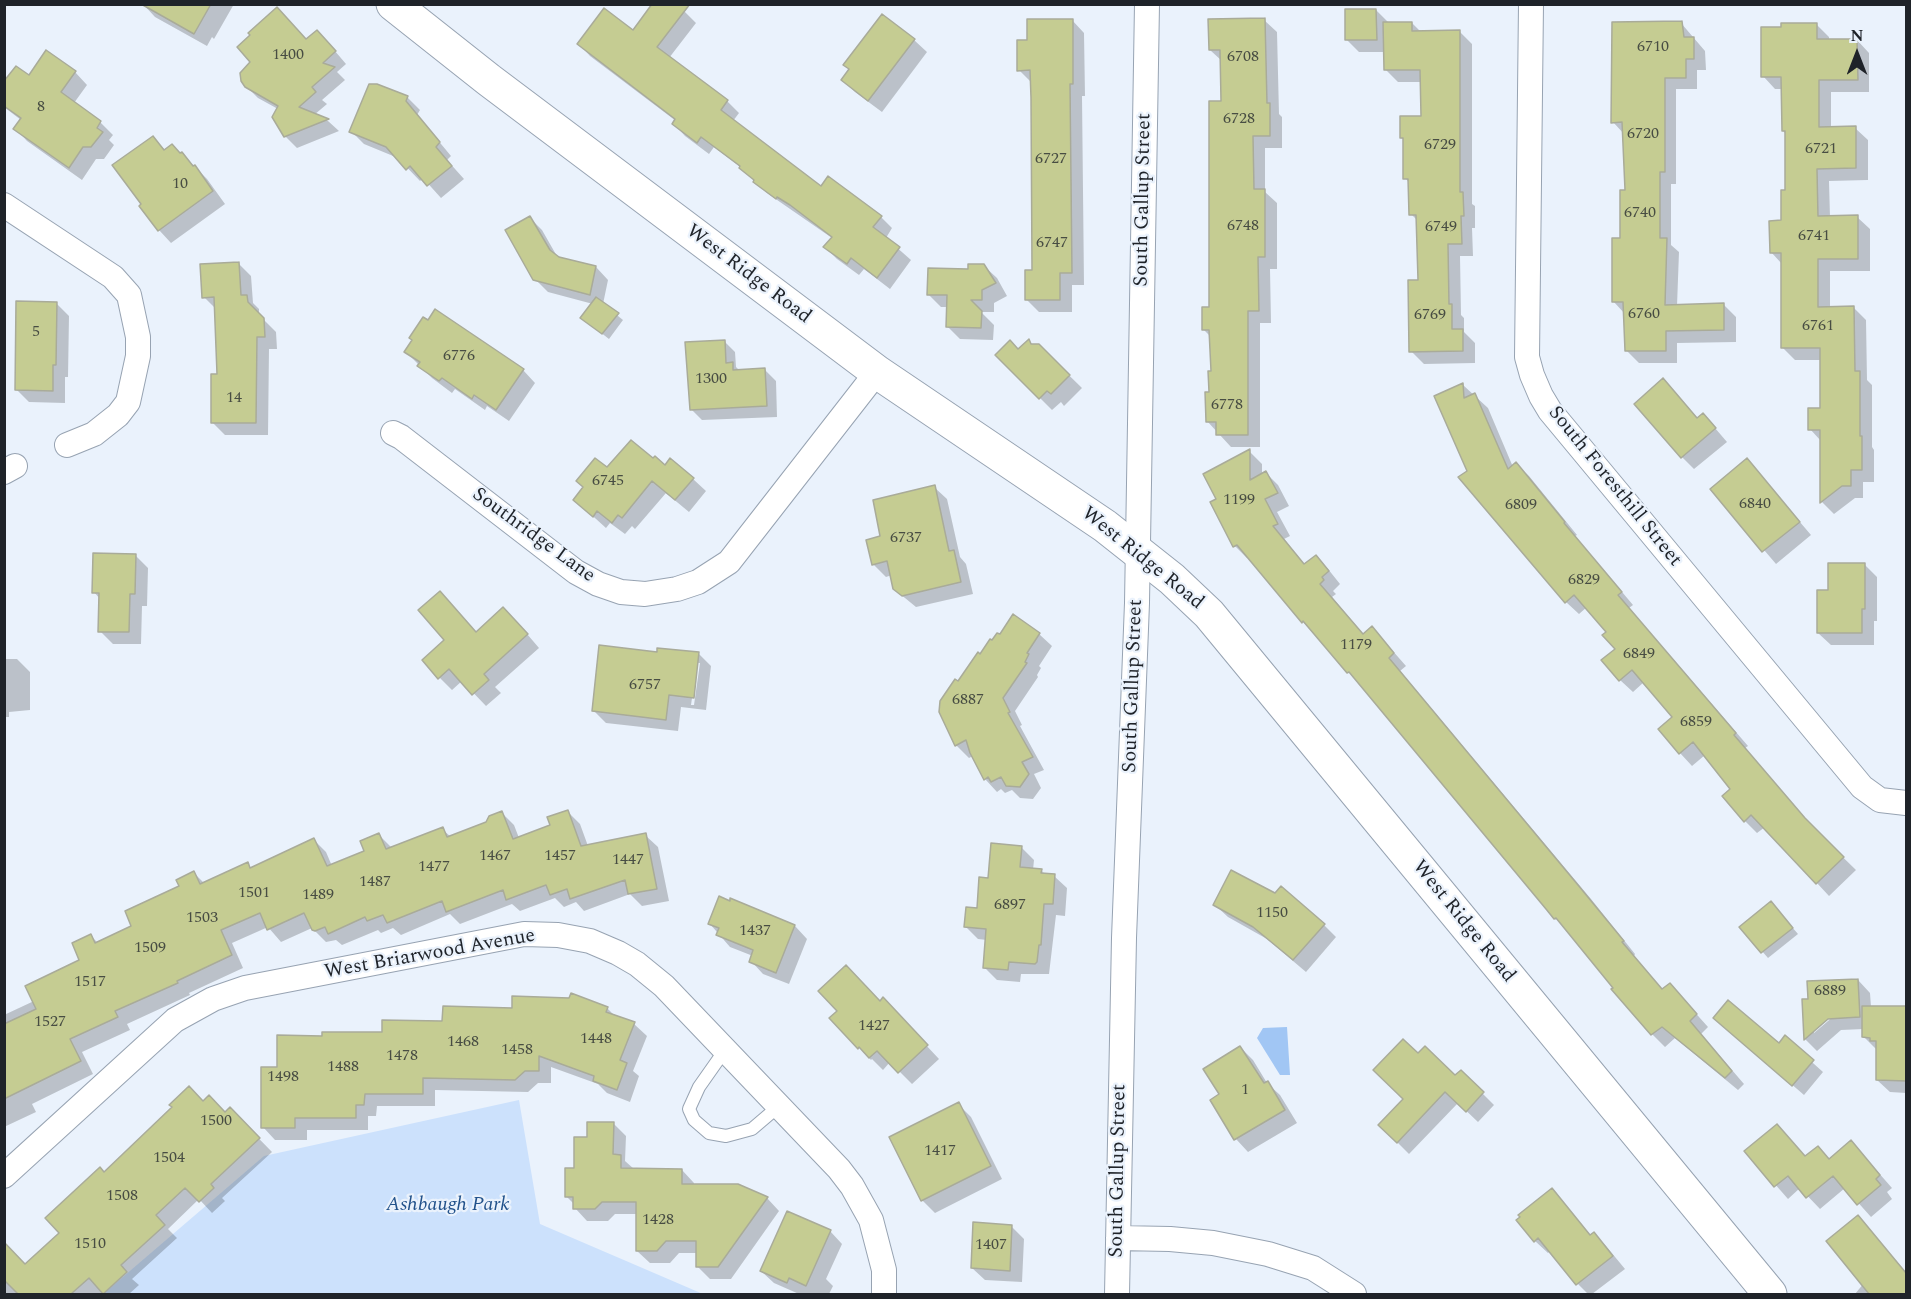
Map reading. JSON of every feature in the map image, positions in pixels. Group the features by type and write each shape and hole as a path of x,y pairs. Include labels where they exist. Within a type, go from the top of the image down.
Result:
{"street":[{"name":"West Ridge Road","path":"393,4 498,87 877,372 1105,526 1172,579 1209,614 1770,1294"},
{"name":"South Gallup Street","path":"1117,1294 1124,938 1137,603 1147,4"},
{"name":"South Foresthill Street","path":"1531,4 1527,357 1541,396 1550,411 1862,787 1880,800 1906,803"},
{"path":"4,205 113,277 129,296 131,303 138,337 138,356 128,402 118,415 94,434 67,445"},
{"name":"Southridge Lane","path":"393,433 576,572 615,590 645,594 677,590 698,582 729,562 877,372"},
{"name":"West Briarwood Avenue","path":"4,1176 175,1020 213,999 245,988 524,934 558,935 590,941 628,959 664,986 839,1169 852,1186 871,1220 884,1270 884,1294"},
{"path":"1118,1238 1213,1243 1268,1254 1313,1268 1354,1294"}],"lane":[{"path":"725,1050 699,1088 689,1109 694,1120 708,1133 726,1136 752,1129 779,1106"}],"green space":[{"name":"Ashbaugh Park","path":"519,1100 540,1224 703,1294 103,1294 264,1156"}],"water":[{"path":"1287,1027 1290,1075 1280,1075 1257,1038 1263,1028"}],"building":[{"path":"141,4 211,4 194,34"},
{"path":"652,4 690,4 657,47 728,100 721,110 821,186 828,176 882,216 873,227 900,247 877,278 851,258 847,264 823,247 832,237 790,205 777,197 776,199 753,182 754,180 739,168 740,166 701,137 697,143 672,124 675,119 577,44 604,8 633,30"},
{"path":"277,7 306,39 317,30 336,51 323,63 335,67 312,87 316,92 299,107 329,119 284,137 272,117 278,106 245,87 241,81 240,73 250,62 237,47 250,35 248,33"},
{"path":"1345,9 1376,9 1377,40 1345,40"},
{"path":"882,14 915,39 868,101 841,80 849,69 843,65"},
{"path":"1265,18 1270,136 1253,136 1254,189 1265,189 1265,257 1258,257 1259,311 1248,311 1248,435 1216,435 1216,422 1206,422 1205,392 1209,392 1208,371 1211,371 1209,330 1202,330 1202,307 1209,307 1209,101 1221,101 1220,50 1209,50 1208,19"},
{"path":"1027,19 1073,19 1073,84 1070,84 1072,273 1060,273 1060,300 1025,300 1025,270 1032,270 1031,98 1030,70 1017,71 1017,40 1027,40"},
{"path":"1682,21 1684,37 1694,37 1694,59 1686,59 1686,78 1665,78 1665,172 1660,172 1660,238 1667,238 1665,305 1724,303 1724,330 1666,331 1666,351 1625,351 1623,302 1612,302 1612,238 1620,238 1620,190 1625,190 1622,122 1611,123 1612,22"},
{"path":"1383,22 1412,22 1412,31 1460,30 1460,192 1463,192 1464,216 1461,216 1462,244 1448,244 1449,304 1452,304 1452,329 1463,329 1463,351 1409,352 1408,280 1418,280 1416,215 1409,215 1408,179 1403,179 1403,138 1400,138 1400,116 1421,116 1420,70 1384,70"},
{"path":"1781,23 1817,23 1817,39 1857,39 1858,80 1819,80 1819,127 1856,126 1856,168 1817,169 1818,216 1858,215 1858,259 1818,259 1818,307 1854,306 1855,371 1860,371 1862,470 1851,470 1851,486 1842,486 1820,503 1820,430 1808,430 1808,408 1820,408 1820,348 1781,348 1781,253 1770,253 1769,221 1781,220 1781,190 1785,190 1785,131 1782,131 1781,77 1761,77 1761,27 1781,27"},
{"path":"46,50 76,71 61,92 101,121 97,128 103,132 91,147 83,147 69,168 13,129 21,118 4,106 4,81 16,66 29,75"},
{"path":"369,84 377,84 408,96 406,101 440,142 436,147 452,166 427,186 410,166 406,170 386,147 349,132"},
{"path":"153,136 164,150 172,144 180,153 182,152 193,166 195,165 213,191 158,231 112,165"},
{"path":"530,216 550,250 559,257 596,266 590,295 533,280 505,230"},
{"path":"239,262 241,295 247,295 248,302 264,318 265,337 257,337 256,423 211,423 211,374 217,374 214,297 202,298 200,264"},
{"path":"968,264 984,264 996,283 982,290 982,300 971,300 982,311 981,328 946,327 947,295 927,295 928,268 968,269"},
{"path":"596,297 619,313 602,334 580,318"},
{"path":"16,301 57,302 56,365 53,365 53,391 15,390"},
{"path":"435,309 524,369 496,410 474,395 472,399 442,378 439,381 417,366 420,362 404,352 412,340 409,338 423,317 428,320"},
{"path":"1029,339 1031,344 1039,344 1070,375 1051,394 1047,391 1039,399 995,355 1010,340 1018,349"},
{"path":"725,340 726,363 733,362 733,370 765,368 767,406 690,410 685,342"},
{"path":"1663,378 1697,418 1703,413 1716,428 1681,458 1634,404"},
{"path":"1463,383 1464,398 1475,393 1508,469 1516,462 1622,592 1618,595 1736,733 1734,735 1805,818 1844,857 1816,884 1751,815 1744,822 1722,796 1730,789 1693,742 1679,754 1658,729 1672,717 1632,670 1619,681 1601,660 1615,649 1602,635 1606,632 1574,595 1565,603 1458,477 1467,471 1434,396"},
{"path":"631,440 665,465 670,458 694,478 675,500 652,481 622,518 618,515 612,523 597,511 593,517 573,500 583,487 576,481 595,458 607,467"},
{"path":"1250,449 1250,480 1266,471 1278,493 1265,499 1278,524 1273,526 1304,564 1316,555 1329,571 1322,577 1324,580 1320,584 1363,634 1372,626 1394,653 1389,658 1624,941 1622,942 1662,989 1670,983 1697,1014 1690,1021 1732,1071 1725,1078 1662,1027 1651,1035 1349,672 1347,673 1303,621 1302,623 1237,545 1233,547 1210,502 1216,499 1203,474"},
{"path":"1747,458 1800,522 1762,552 1710,489"},
{"path":"935,485 949,551 954,550 961,582 902,596 893,589 887,561 872,565 866,540 880,536 873,500"},
{"path":"93,553 136,554 135,594 130,594 129,632 98,632 99,593 92,593"},
{"path":"1828,563 1865,563 1865,609 1862,609 1862,633 1817,633 1817,590 1828,590"},
{"path":"440,591 476,632 503,607 528,634 484,674 489,680 472,695 449,669 438,679 422,660 444,640 418,610"},
{"path":"1013,614 1040,633 1027,653 1029,654 1025,662 1027,663 1003,698 1010,712 1008,713 1033,757 1022,762 1029,774 1020,787 1006,786 1001,777 991,782 988,777 984,780 966,740 955,746 939,712 940,701 955,679 958,681 990,639 992,640 997,633 1000,634"},
{"path":"599,645 657,652 657,648 699,652 694,698 669,695 666,720 592,711"},
{"path":"568,810 581,846 646,833 657,889 628,894 625,880 570,899 567,889 550,895 546,885 506,900 503,890 446,912 442,901 387,923 383,915 367,921 365,917 328,934 325,927 312,930 304,913 267,930 260,913 221,930 232,955 177,981 178,983 115,1011 118,1017 70,1039 81,1061 4,1099 4,1024 36,1009 25,986 79,960 72,943 91,934 95,943 131,926 125,911 179,886 176,880 194,871 200,884 248,862 250,868 314,838 327,866 364,851 360,841 379,833 386,849 443,827 447,837 486,822 489,816 502,811 513,839 550,825 547,817"},
{"path":"991,843 1022,846 1020,867 1042,869 1041,873 1055,874 1053,904 1044,904 1041,945 1039,945 1035,964 1009,962 1008,970 983,968 986,929 964,927 966,907 977,908 979,877 988,878"},
{"path":"1231,870 1275,893 1281,886 1325,924 1293,960 1253,927 1213,905"},
{"path":"719,896 730,901 730,898 795,925 776,973 749,962 753,950 716,935 719,928 708,924"},
{"path":"1771,901 1793,928 1761,953 1739,927"},
{"path":"846,965 880,1001 883,997 928,1045 898,1073 877,1051 869,1058 829,1018 837,1011 818,991"},
{"path":"1858,979 1860,1017 1828,1019 1804,1040 1802,999 1808,999 1807,981"},
{"path":"571,993 608,1007 606,1012 635,1022 620,1060 627,1063 617,1090 593,1081 594,1076 539,1056 539,1071 525,1071 515,1080 423,1078 423,1094 365,1094 364,1105 356,1105 356,1118 295,1118 295,1128 261,1128 261,1067 277,1067 277,1035 322,1036 322,1032 382,1032 382,1020 442,1021 443,1006 512,1008 512,996 569,998"},
{"path":"1728,1000 1779,1043 1785,1035 1814,1060 1792,1086 1713,1018"},
{"path":"1862,1006 1906,1006 1906,1081 1876,1080 1876,1041 1862,1037"},
{"path":"1403,1039 1418,1053 1425,1046 1455,1075 1461,1070 1484,1092 1466,1112 1445,1092 1397,1143 1378,1125 1403,1099 1373,1070"},
{"path":"1240,1046 1264,1083 1268,1081 1285,1110 1234,1140 1210,1100 1219,1094 1203,1069"},
{"path":"189,1086 203,1101 209,1095 225,1112 230,1107 260,1138 211,1184 214,1188 199,1202 185,1188 156,1215 165,1225 121,1265 127,1272 103,1294 89,1278 71,1294 18,1294 4,1280 4,1242 25,1264 59,1233 45,1218 100,1167 104,1172 172,1107 169,1105"},
{"path":"959,1102 991,1166 921,1201 889,1137"},
{"path":"587,1122 614,1122 613,1154 621,1155 621,1168 682,1169 682,1184 738,1184 768,1197 718,1267 696,1267 696,1241 666,1241 657,1251 636,1251 636,1202 602,1202 595,1209 573,1209 573,1197 565,1197 565,1168 574,1168 574,1137 587,1137"},
{"path":"1777,1124 1805,1156 1818,1146 1829,1159 1851,1140 1880,1175 1876,1179 1881,1185 1857,1205 1833,1176 1806,1198 1788,1176 1774,1187 1744,1151"},
{"path":"1552,1188 1590,1235 1594,1232 1613,1256 1576,1285 1538,1238 1534,1242 1516,1220 1520,1217 1518,1215"},
{"path":"787,1211 831,1230 806,1286 789,1278 787,1283 760,1271"},
{"path":"1858,1215 1906,1273 1906,1294 1869,1294 1826,1241"},
{"path":"973,1222 1012,1225 1010,1271 971,1268"}]}
